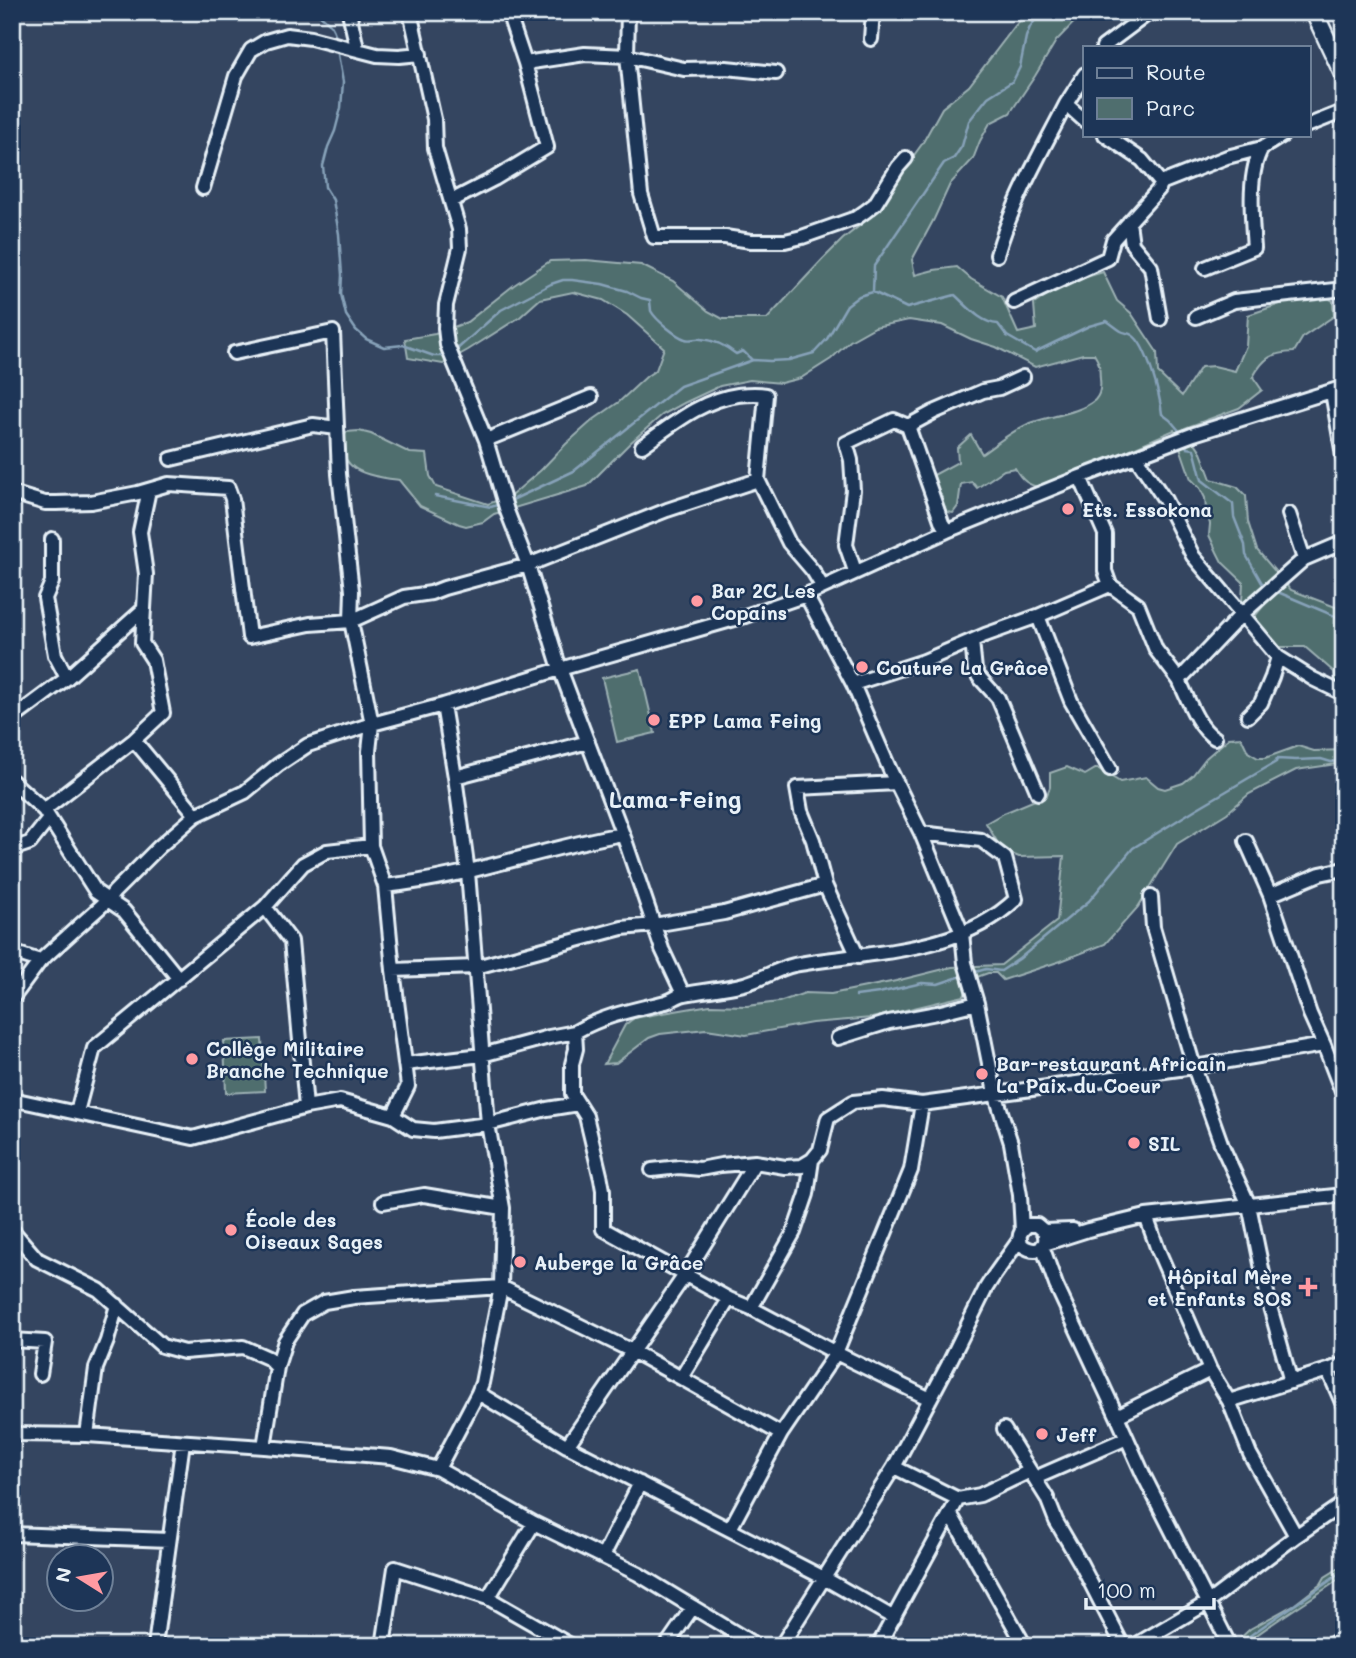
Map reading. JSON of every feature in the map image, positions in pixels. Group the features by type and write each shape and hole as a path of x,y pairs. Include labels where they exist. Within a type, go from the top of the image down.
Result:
{"main road":[{"path":"1314,12 1338,50 1344,76"}],"street":[{"path":"349,12 357,48"},
{"path":"410,12 434,119 435,148 459,229 460,248 446,305 447,345 485,440 560,669 672,973 683,994"},
{"path":"451,201 495,179 547,147 525,63 508,12"},
{"path":"628,12 627,55 641,194 654,237 725,237 751,241 785,241 802,237 856,218 866,211 875,204 906,158"},
{"path":"871,39 873,12"},
{"path":"1104,46 1150,12"},
{"path":"203,188 236,76 251,50 266,41 287,35 357,48 377,55 420,54"},
{"path":"525,63 585,54 627,55 684,69 726,68 776,73"},
{"path":"998,255 1003,233 1014,208 1066,104 1083,77"},
{"path":"1066,104 1083,119"},
{"path":"1310,125 1344,111"},
{"path":"1106,136 1142,160 1161,183"},
{"path":"1161,183 1227,157 1262,148 1281,136"},
{"path":"1205,268 1255,248 1251,206 1257,156 1262,148"},
{"path":"1014,302 1108,258 1113,240 1159,189 1161,183"},
{"path":"1129,222 1132,244 1151,267 1160,319"},
{"path":"1196,317 1234,301 1344,289"},
{"path":"234,353 333,332 339,474 352,591 351,621 372,724 369,751 371,846 385,886 408,1086 393,1116"},
{"path":"908,426 983,391 999,388 1023,377"},
{"path":"14,994 40,961 196,815 245,792 308,745 746,616 806,595 947,531 1080,477 1194,434 1338,389 1344,461"},
{"path":"642,446 705,404 723,397 758,393 766,396 758,480 789,542 822,586"},
{"path":"485,440 591,397"},
{"path":"855,571 846,545 853,489 846,443 894,420 908,426 947,531"},
{"path":"171,459 313,425 337,428"},
{"path":"1136,457 1165,500 1193,556 1241,615 1278,657 1344,694"},
{"path":"1080,477 1105,534 1105,571 1110,585 1138,605 1156,650 1179,680 1196,716 1208,734 1214,738"},
{"path":"12,494 45,503 56,503 91,502 169,484 228,488 232,499 249,637 310,624 351,621 404,597 431,593 528,565 667,509 758,480"},
{"path":"12,849 30,843 47,814 163,713 153,660 142,643 146,574 140,532 149,489"},
{"path":"1289,514 1304,559"},
{"path":"52,539 52,582 45,598 55,655 67,678"},
{"path":"1179,680 1241,615 1304,559 1344,542"},
{"path":"853,684 924,661 1110,585"},
{"path":"806,595 853,684 890,771 921,832 962,933 965,963 977,1003 995,1093 1011,1143 1020,1195 1034,1240 1143,1474 1229,1646"},
{"path":"12,719 67,678 144,609"},
{"path":"1038,616 1071,701 1110,769"},
{"path":"972,641 975,670 998,698 1038,793"},
{"path":"1248,716 1261,703 1278,657"},
{"path":"438,1469 482,1383 501,1287 503,1208 488,1124 468,872 443,705"},
{"path":"134,740 196,815"},
{"path":"455,778 588,742"},
{"path":"12,781 47,814 96,891 124,911 179,979"},
{"path":"858,957 825,885 813,840 801,811 797,788 897,783"},
{"path":"405,1064 482,1055 575,1032 594,1021 669,1001 683,994 747,984 791,966 903,950 962,933 983,923 1016,899 1005,858 981,840 921,832"},
{"path":"385,886 468,872 622,834"},
{"path":"1246,841 1270,895 1310,1014 1344,1097"},
{"path":"77,1112 94,1048 265,907 303,863 327,851 371,846"},
{"path":"1270,895 1320,874 1344,869"},
{"path":"393,970 476,967 622,928 724,913 825,885"},
{"path":"1151,897 1153,927 1194,1067 1222,1146 1249,1205 1269,1303 1291,1382"},
{"path":"265,907 291,941 306,1107"},
{"path":"12,952 40,961"},
{"path":"838,1038 889,1022 977,1003"},
{"path":"575,1032 572,1094 586,1116 601,1179 603,1229 729,1299 930,1399"},
{"path":"652,1170 755,1162 785,1167 802,1166 812,1160 820,1150 828,1118 853,1102 883,1099 922,1104 1194,1067 1324,1045"},
{"path":"12,1099 193,1138 306,1107 340,1101 393,1116 413,1129 434,1132 488,1124 578,1104"},
{"path":"730,1529 781,1434 836,1353 911,1170 922,1104"},
{"path":"751,1308 794,1232 807,1194 812,1160"},
{"path":"567,1446 685,1275 755,1162"},
{"path":"383,1202 424,1195 503,1208"},
{"path":"781,1646 894,1467 993,1276 1034,1240 1146,1216 1344,1195"},
{"path":"1146,1216 1210,1370 1229,1401 1250,1454 1296,1536"},
{"path":"12,1230 37,1259 99,1290 162,1346 184,1352 243,1347 268,1358 277,1367"},
{"path":"264,1447 277,1367 285,1341 303,1314 324,1302 354,1297 501,1287 632,1351 781,1434"},
{"path":"681,1378 729,1299"},
{"path":"87,1435 96,1368 117,1305"},
{"path":"12,1340 44,1342 40,1374"},
{"path":"1229,1401 1344,1364"},
{"path":"1117,1416 1210,1370"},
{"path":"1328,1370 1344,1407"},
{"path":"478,1393 567,1446 824,1578 894,1618"},
{"path":"1004,1429 1047,1498 1056,1521 1123,1646"},
{"path":"12,1434 87,1435 391,1457 438,1469 534,1523 638,1574 757,1646"},
{"path":"894,1467 958,1499 980,1496 1127,1438"},
{"path":"155,1646 183,1442"},
{"path":"603,1556 640,1483"},
{"path":"878,1646 958,1499"},
{"path":"1134,1646 1207,1603 1344,1503"},
{"path":"950,1514 1025,1646"},
{"path":"488,1598 534,1523"},
{"path":"12,1534 169,1540"},
{"path":"383,1646 395,1568 488,1598 564,1644"},
{"path":"666,1646 693,1607"}],"green space":[{"path":"1027,12 1084,12 1056,41 1010,113 990,123 973,159 950,184 912,260 915,275 957,267 971,279 1002,297 1018,333 1036,329 1034,304 1063,284 1103,272 1117,301 1131,313 1157,352 1158,373 1182,396 1201,367 1214,366 1235,371 1246,346 1248,315 1304,296 1321,294 1333,301 1334,316 1303,337 1294,352 1274,355 1261,365 1253,377 1262,390 1239,408 1185,428 1200,450 1211,479 1237,487 1246,496 1248,522 1257,550 1291,590 1344,609 1344,687 1336,686 1334,672 1305,647 1278,647 1255,616 1269,599 1260,593 1249,601 1242,602 1243,582 1222,562 1209,535 1210,524 1205,498 1191,479 1174,430 1042,488 1026,482 1015,468 1004,470 977,488 972,482 961,484 958,506 953,513 942,511 930,477 958,462 957,448 971,435 982,454 1028,424 1088,405 1097,398 1100,388 1099,366 1094,354 1083,354 1035,367 996,347 942,325 909,320 875,327 850,341 831,359 801,378 781,383 750,380 720,386 662,415 587,486 494,514 483,522 466,526 420,506 399,480 366,474 349,464 344,456 346,432 359,431 410,453 427,454 430,476 436,487 488,504 512,495 593,420 656,370 664,348 627,315 603,300 573,292 540,299 520,317 443,364 408,358 405,339 435,334 467,322 550,261 586,260 641,265 673,281 708,311 723,319 767,319 843,239 868,219 922,144 942,108 969,86"},
{"path":"640,669 655,733 617,742 602,678"},
{"path":"1241,737 1248,752 1258,758 1298,746 1314,751 1344,750 1344,763 1296,770 1249,794 1227,813 1177,844 1138,907 1105,944 1003,980 996,973 988,973 963,982 967,990 964,996 872,1018 812,1023 746,1035 706,1029 660,1034 649,1038 616,1063 604,1064 625,1025 634,1018 710,1005 747,1006 779,1002 805,993 831,994 952,967 1001,965 1057,921 1064,856 1019,857 1002,850 986,823 1047,795 1050,773 1067,767 1085,775 1097,768 1120,782 1146,777 1165,789 1183,783 1192,776 1206,758 1229,738"},
{"path":"262,1039 265,1091 226,1093 224,1041"},
{"path":"1344,1565 1344,1576 1242,1646 1235,1646 1250,1629 1295,1604 1321,1584 1325,1577"}],"waterway":[{"path":"316,12 329,23 336,39"},
{"path":"873,292 874,266 944,163 954,158 962,146 969,121 988,97 1013,81 1020,67 1030,27 1041,12"},
{"path":"337,49 343,82 341,108 323,166 325,187 333,200 339,234 341,294 346,315 366,339 384,347 403,345 434,356 446,356"},
{"path":"454,352 501,310 551,284 572,280 602,284 650,300 654,315 677,335 687,340 715,342 736,354 743,351 752,360"},
{"path":"510,501 574,471 680,386 753,360 789,360 814,353 827,339 847,305 859,296 873,292 907,308 955,295 980,317 998,324 1007,336 1035,352 1089,326 1107,321 1138,340 1152,371 1162,414 1182,434"},
{"path":"1184,440 1187,448 1194,449 1202,480 1233,504 1234,517 1246,555 1262,583 1268,585"},
{"path":"435,496 491,507 500,504"},
{"path":"1273,590 1344,620"},
{"path":"972,973 986,969 1001,971 1019,959 1089,901 1133,848 1277,759 1321,759 1331,762 1344,760"},
{"path":"856,996 922,983 938,984 965,975"},
{"path":"1236,1646 1344,1570"}],"place":[{"name":"Ets. Essokona","path":"1068,509"},
{"name":"Bar 2C Les Copains","path":"697,601"},
{"name":"Couture La Grâce","path":"862,667"},
{"name":"EPP Lama Feing","path":"654,720"},
{"name":"Collège Militaire Branche Technique","path":"192,1059"},
{"name":"Bar-restaurant Africain La Paix du Coeur","path":"982,1074"},
{"name":"SIL","path":"1134,1143"},
{"name":"École des Oiseaux Sages","path":"231,1230"},
{"name":"Auberge la Grâce","path":"520,1262"},
{"name":"Hôpital Mère et Enfants SOS","path":"1308,1287"},
{"name":"Jeff","path":"1042,1434"}],"district":[{"name":"Lama-Feing","path":"675,799"}]}
